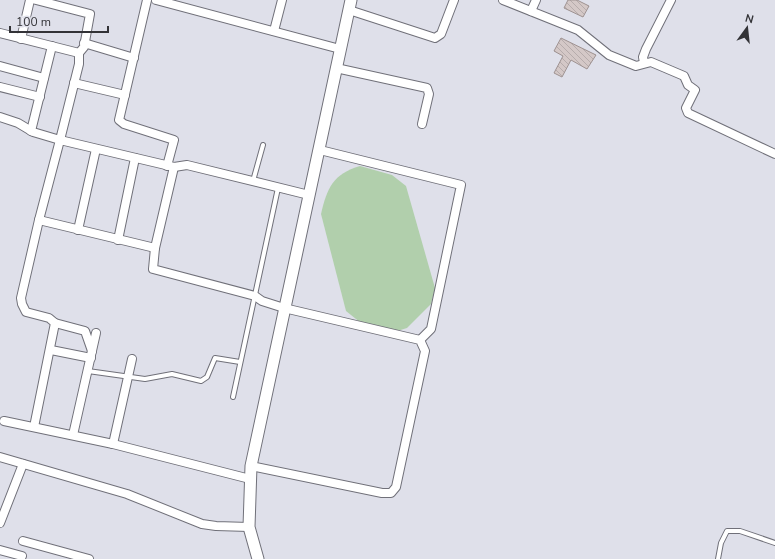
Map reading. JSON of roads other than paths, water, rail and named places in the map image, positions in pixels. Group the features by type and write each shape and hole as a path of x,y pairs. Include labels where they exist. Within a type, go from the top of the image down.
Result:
{"street":[{"path":"21,38 30,0"},
{"path":"36,0 69,4 90,14 84,43 79,53 79,64 60,140 38,220 23,286 22,304 26,312 49,318 55,323 85,332 91,354"},
{"path":"147,0 120,115 121,123 174,140 171,166 155,248 153,270 255,296 262,301 284,308 420,340"},
{"path":"156,0 340,49"},
{"path":"274,31 282,0"},
{"path":"258,559 249,528 251,466 350,5 432,38 438,38 441,34 454,0"},
{"path":"503,0 578,30 614,58 636,66 651,62 685,77 688,85 695,90 686,108 688,113 775,154"},
{"path":"531,11 536,0"},
{"path":"644,63 646,49 671,0"},
{"path":"0,33 79,53"},
{"path":"84,43 134,58"},
{"path":"31,131 52,46"},
{"path":"0,66 44,78"},
{"path":"336,68 427,88 429,94 422,124"},
{"path":"74,83 125,95"},
{"path":"0,87 40,97"},
{"path":"0,117 18,123 31,131 60,140 171,166 187,165 309,195"},
{"path":"78,230 96,149"},
{"path":"320,150 461,185 430,329 420,340"},
{"path":"118,240 135,158"},
{"path":"38,220 155,248"},
{"path":"34,427 51,350 55,323"},
{"path":"73,435 96,333"},
{"path":"251,466 382,493 391,493 396,487 425,351 420,340"},
{"path":"51,350 91,354"},
{"path":"113,444 132,359"},
{"path":"4,421 113,444 250,479"},
{"path":"0,457 127,494 202,524 249,528"},
{"path":"0,523 23,464"},
{"path":"23,541 89,559"},
{"path":"0,550 22,556"}],"lane":[{"path":"253,181 263,145"},
{"path":"233,397 278,187"},
{"path":"88,371 127,378 153,379 164,374 172,374 201,381 208,377 215,358 240,362"},
{"path":"718,559 721,543 727,531 740,531 775,542"}]}
